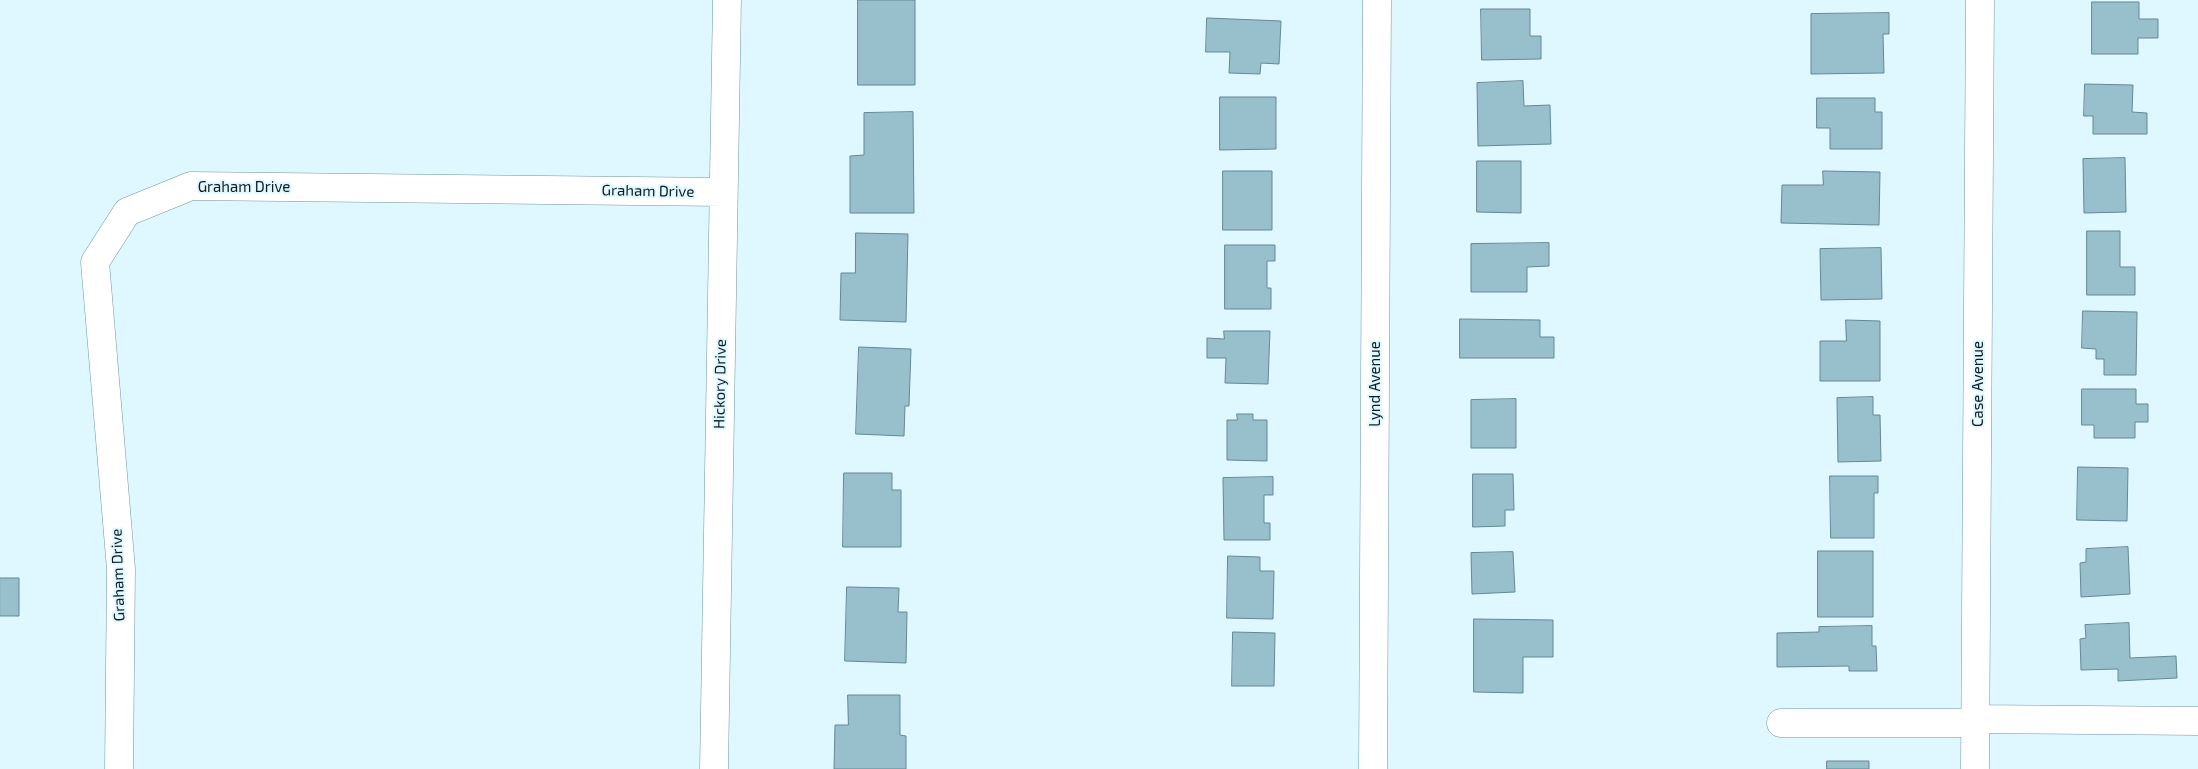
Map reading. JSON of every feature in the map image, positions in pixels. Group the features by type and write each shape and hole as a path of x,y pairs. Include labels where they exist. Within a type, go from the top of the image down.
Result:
{"street":[{"name":"Hickory Drive","path":"714,769 727,0"},
{"name":"Lynd Avenue","path":"1373,769 1377,0"},
{"name":"Case Avenue","path":"1976,769 1980,0"},
{"name":"Graham Drive","path":"119,769 120,569 95,262 127,212 191,186 723,192"},
{"path":"1781,723 2198,721"}],"building":[{"path":"858,0 915,0 915,85 858,85"},
{"path":"2092,2 2139,2 2139,19 2158,19 2158,38 2138,38 2138,54 2092,54"},
{"path":"1481,9 1530,9 1530,36 1541,36 1541,59 1482,60"},
{"path":"1889,13 1889,34 1883,34 1884,73 1811,74 1811,14"},
{"path":"1207,18 1281,21 1279,64 1261,63 1260,74 1229,73 1230,52 1206,52"},
{"path":"1523,81 1524,106 1550,105 1551,144 1478,146 1477,83"},
{"path":"2085,84 2133,85 2132,112 2147,113 2147,134 2093,134 2093,116 2084,116"},
{"path":"1220,97 1276,97 1276,149 1220,150"},
{"path":"1817,98 1875,98 1875,112 1882,112 1882,149 1830,149 1830,128 1817,128"},
{"path":"913,112 914,213 850,213 850,156 864,155 864,113"},
{"path":"2125,158 2126,212 2084,213 2083,159"},
{"path":"1477,161 1521,161 1521,213 1477,212"},
{"path":"1223,171 1272,171 1272,230 1223,230"},
{"path":"1823,171 1880,172 1879,225 1781,223 1782,185 1823,185"},
{"path":"2087,231 2120,231 2120,267 2135,267 2135,295 2087,295"},
{"path":"856,233 908,234 906,322 840,320 841,273 855,273"},
{"path":"1549,243 1549,266 1527,267 1527,292 1471,292 1471,244"},
{"path":"1225,245 1275,245 1275,261 1267,261 1267,288 1271,288 1271,309 1225,309"},
{"path":"1881,248 1882,299 1821,300 1820,249"},
{"path":"2083,311 2137,312 2136,375 2104,375 2104,359 2096,359 2096,349 2082,348"},
{"path":"1460,319 1540,320 1540,337 1554,337 1554,358 1460,358"},
{"path":"1846,320 1880,321 1880,381 1820,381 1820,341 1846,341"},
{"path":"1224,331 1270,331 1268,384 1225,383 1226,358 1207,358 1207,338 1224,339"},
{"path":"859,347 911,349 909,406 905,406 904,436 856,434"},
{"path":"2082,389 2136,389 2136,404 2148,404 2148,422 2135,422 2135,438 2094,438 2094,425 2082,425"},
{"path":"1873,397 1873,415 1880,415 1881,461 1838,462 1837,398"},
{"path":"1516,399 1516,448 1471,448 1471,400"},
{"path":"1237,414 1253,414 1253,420 1267,420 1267,461 1227,460 1227,420 1237,420"},
{"path":"2078,467 2128,468 2127,521 2077,520"},
{"path":"844,473 892,473 892,490 901,490 901,547 843,547"},
{"path":"1473,474 1513,474 1514,510 1505,510 1505,526 1473,527"},
{"path":"1830,476 1878,476 1878,493 1874,493 1874,538 1831,538"},
{"path":"1273,477 1273,495 1264,495 1264,523 1270,523 1270,540 1224,540 1223,478"},
{"path":"2128,547 2130,594 2081,597 2080,563 2086,562 2086,549"},
{"path":"1818,551 1873,551 1873,617 1818,617"},
{"path":"1513,552 1515,592 1472,594 1471,553"},
{"path":"1228,556 1260,557 1260,571 1274,571 1273,619 1227,618"},
{"path":"0,578 19,578 19,616 0,616"},
{"path":"847,587 899,588 898,612 907,612 906,663 845,661"},
{"path":"1474,619 1553,620 1553,657 1523,657 1523,693 1474,692"},
{"path":"2129,623 2130,658 2176,656 2177,678 2118,681 2118,669 2081,670 2080,639 2086,638 2085,625"},
{"path":"1872,626 1872,646 1876,646 1877,671 1849,671 1849,666 1777,667 1777,633 1819,632 1819,627"},
{"path":"1233,632 1275,633 1274,686 1232,686"},
{"path":"848,695 900,695 900,735 906,736 906,769 834,769 835,725 848,725"},
{"path":"1827,761 1869,761 1869,769 1827,769"}]}
